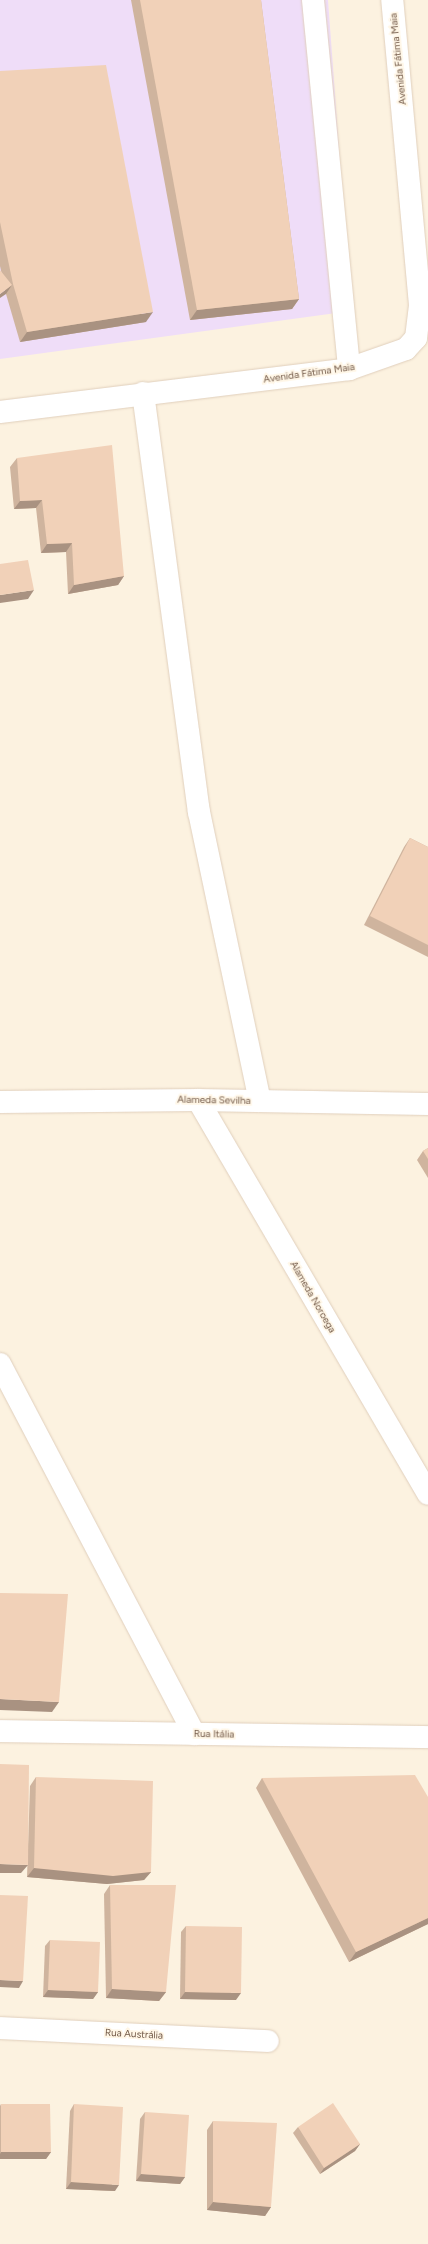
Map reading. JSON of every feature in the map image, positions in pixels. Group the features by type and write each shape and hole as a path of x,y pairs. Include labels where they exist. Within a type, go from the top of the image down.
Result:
{"street":[{"path":"314,0 349,369"},
{"name":"Avenida Fátima Maia","path":"0,412 143,393 349,369 392,357 422,336 392,0"},
{"path":"143,393 199,812 260,1101"},
{"name":"Alameda Sevilha","path":"0,1102 198,1100 428,1104"},
{"name":"Alameda Noroega","path":"198,1100 426,1488"},
{"path":"0,1364 7,1387 194,1734"},
{"name":"Rua Itália","path":"0,1731 428,1737"},
{"name":"Rua Austrália","path":"0,2028 268,2040"}],"shaded area":[{"path":"0,0 328,0 351,311 0,359"}],"building":[{"path":"140,0 261,0 299,299 197,310"},
{"path":"106,65 153,312 27,332 13,284 0,222 0,71"},
{"path":"0,270 12,285 0,294"},
{"path":"112,445 124,576 74,585 72,543 47,544 42,500 20,501 17,458"},
{"path":"28,560 34,590 0,595 0,564"},
{"path":"410,838 428,847 428,945 370,916"},
{"path":"428,1148 428,1159 423,1151"},
{"path":"0,1593 68,1594 59,1702 0,1699"},
{"path":"0,1764 29,1765 28,1865 0,1864"},
{"path":"415,1775 428,1797 428,1918 356,1952 262,1778"},
{"path":"36,1777 153,1781 151,1872 113,1876 34,1868"},
{"path":"110,1885 176,1885 166,1992 112,1989"},
{"path":"0,1895 28,1896 23,1981 0,1980"},
{"path":"186,1926 242,1927 241,1993 185,1992"},
{"path":"50,1940 100,1942 98,1992 48,1990"},
{"path":"333,2103 360,2144 324,2168 298,2127"},
{"path":"1,2104 50,2104 51,2152 1,2152"},
{"path":"74,2104 123,2107 119,2185 71,2182"},
{"path":"145,2112 189,2115 185,2177 141,2174"},
{"path":"213,2121 277,2123 271,2207 213,2202"}]}
